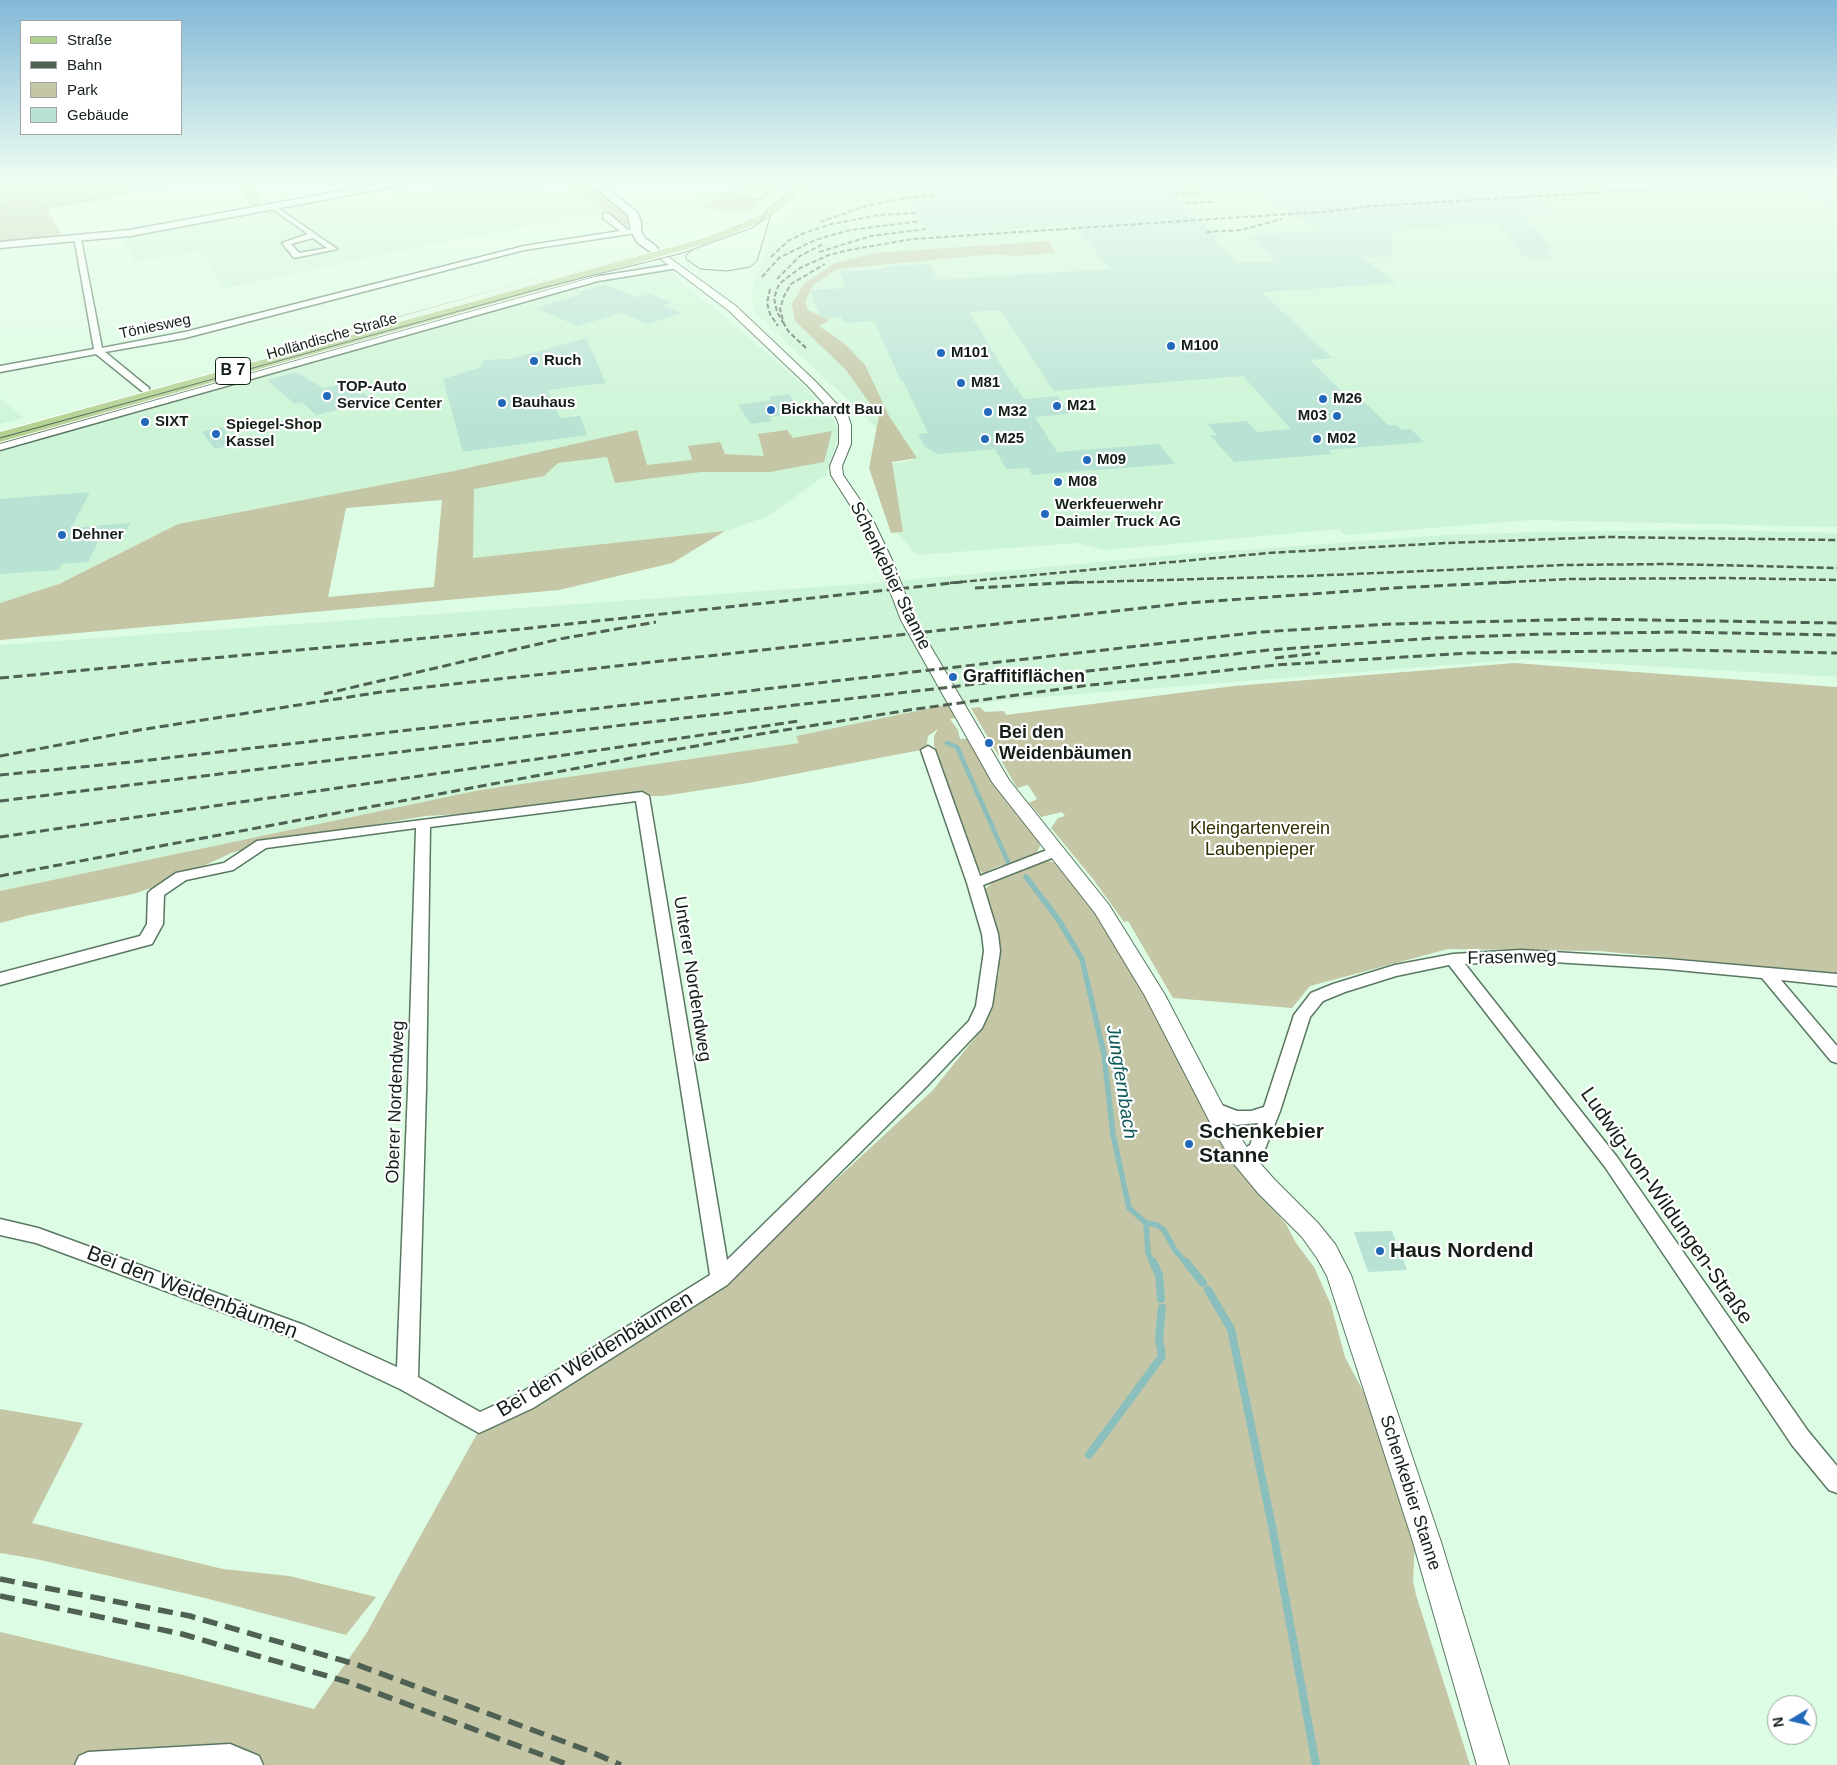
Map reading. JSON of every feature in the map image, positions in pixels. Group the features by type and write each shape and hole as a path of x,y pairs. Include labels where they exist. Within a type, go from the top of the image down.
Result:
{"main road":[{"name":"Holländische Straße","path":"0,430 613,264"},
{"name":"Holländische Straße","path":"0,437 615,264"}],"street":[{"path":"82,264 99,352 146,390"},
{"name":"Töniesweg","path":"0,369 186,335 460,264"},
{"name":"Schenkebier Stanne","path":"677,264 703,282 708,290"},
{"name":"Schenkebier Stanne","path":"675,266 732,308 812,384 842,416 845,425 845,444 836,466 837,475 864,516 886,562 908,620 1001,782 1102,909 1155,995 1214,1110 1242,1158 1266,1186 1310,1230 1326,1251 1339,1275 1427,1542 1493,1765"},
{"name":"Holländische Straße","path":"0,447 597,279 675,266"},
{"name":"Bei den Weidenbäumen","path":"0,1227 38,1236 80,1250 298,1331 407,1382 480,1422 526,1400 720,1279 921,1081 976,1024 984,1006 990,974 992,951 990,934 975,883 928,750"},
{"name":"Unterer Nordendweg","path":"423,823 642,796 720,1279"},
{"path":"0,979 146,940 155,924 156,893 181,876 228,867 262,844 423,823"},
{"name":"Oberer Nordendweg","path":"407,1382 417,1090 423,823"},
{"path":"975,883 1057,851"},
{"name":"Frasenweg","path":"1242,1158 1257,1149 1302,1015 1317,997 1339,988 1395,971 1453,959 1521,955 1667,964 1837,980"},
{"name":"Ludwig-von-Wildungen-Straße","path":"1453,959 1610,1162 1800,1438 1837,1483"},
{"path":"1766,973 1837,1057"},
{"path":"1214,1110 1236,1118 1252,1118 1271,1111"},
{"path":"88,1765 230,1757 250,1765"}],"shaded area":[{"path":"209,264 338,264 223,289"},
{"path":"760,264 1837,264 1837,527 1531,520 1345,535 1339,529 1105,550 1078,543 917,555 897,533 887,465 913,460 903,455 855,406 753,310 751,294"},
{"path":"671,270 684,285 722,314 803,385 834,420 839,434 826,475 766,517 725,531 451,561 454,472 178,524 59,584 0,603 0,452 608,280"},
{"path":"0,398 23,418 0,424"},
{"path":"1715,530 1837,533 1837,677 1525,659 1005,700 907,715 796,736 799,743 480,790 0,891 0,645 875,583 1176,555 1447,535"}],"green space":[{"path":"602,264 607,264 522,289 0,432"},
{"path":"832,264 885,264 837,269 813,285 805,302 808,310 829,320 819,326 845,344 865,365 889,416 917,458 892,462 903,532 891,533 869,468 879,416 846,370 795,321 792,304 804,284"},
{"path":"581,266 293,347 287,347"},
{"path":"637,430 647,465 692,460 688,446 720,442 725,454 764,456 758,434 787,430 793,438 832,431 824,462 770,472 701,472 615,483 607,457 558,463 544,476 474,489 473,558 725,531 672,563 559,590 0,640 0,603 59,584 178,524 454,471","holes":["442,500 434,587 328,597 346,508"]},
{"name":"Kleingartenverein Laubenpieper","path":"1514,663 1837,687 1837,974 1600,951 1448,949 1310,986 1292,1008 1173,998 1128,921 1124,922 1093,879 1051,828 1058,818 1065,816 1062,812 1041,817 1029,803 1037,799 1028,785 1017,788 971,708 980,707 985,712 1004,711 1006,715 1234,686"},
{"path":"946,705 963,716 950,719 958,730 960,739 968,739 1005,800 1039,841 1040,846 1036,854 1003,867 1001,865 988,871 988,874 983,873 977,868 934,745 934,736 938,729 928,736 926,749 748,783 663,796 642,796 531,810 425,816 267,843 231,853 172,881 133,894 0,923 0,891 480,790 799,743 796,736"},
{"path":"1050,861 1060,865 1095,910 1146,995 1231,1161 1286,1224 1296,1243 1314,1267 1331,1305 1345,1357 1365,1395 1415,1542 1413,1581 1416,1595 1470,1765 0,1765 0,1632 183,1675 314,1709 366,1634 478,1432 724,1283 933,1090 982,1029 999,973 997,934 986,888 993,882"},
{"path":"0,1409 83,1423 32,1523 223,1569 289,1576 376,1597 346,1635 205,1598 36,1559 0,1553"}],"building":[{"path":"929,264 938,280 1110,269 1106,264 1372,264 1396,283 1261,292 1332,358 1310,360 1342,392 1353,391 1388,425 1396,425 1402,430 1411,429 1424,442 1329,450 1332,454 1234,462 1210,435 1217,435 1208,424 1247,421 1257,432 1291,429 1243,376 1054,391 1000,310 969,312 1015,388 1017,388 1024,399 1058,396 1069,414 1035,417 1057,452 1159,444 1175,464 1032,475 1029,468 1006,469 995,449 938,454 925,447 918,434 928,433 903,381 901,381 874,321 844,323 841,317 821,318 810,290 846,288 839,271 884,269 883,267"},
{"path":"605,285 636,297 650,294 672,303 663,305 682,313 647,324 622,313 577,326 536,308 582,294 578,292"},
{"name":"Bauhaus","path":"586,338 606,383 548,390 560,418 580,416 587,435 463,452 443,379 479,368 484,360 511,359"},
{"name":"TOP-Auto Service Center","path":"296,372 323,388 351,382 374,401 316,415 302,402 295,404 267,380"},
{"name":"Bickhardt Bau","path":"789,394 803,413 769,417 772,421 751,424 738,405 771,400 770,397"},
{"name":"Spiegel-Shop Kassel","path":"222,427 236,444 215,449 202,432"},
{"name":"Dehner","path":"90,492 71,528 130,523 122,540 98,542 88,562 62,564 59,570 0,574 0,499"},
{"name":"Haus Nordend","path":"1392,1231 1407,1270 1368,1272 1354,1232"}],"waterway":[{"name":"Jungfernbach","path":"947,743 957,747 1008,862"},
{"name":"Jungfernbach","path":"1027,879 1026,877 1058,919 1082,959 1104,1054 1113,1134 1129,1208 1146,1223"},
{"path":"1146,1223 1157,1225 1164,1230 1175,1250 1187,1264"},
{"name":"Jungfernbach","path":"1146,1223 1148,1253 1153,1264"},
{"name":"Jungfernbach","path":"1153,1262 1159,1275 1161,1299"},
{"path":"1186,1262 1203,1283"},
{"path":"1208,1290 1231,1329 1273,1531 1316,1765"},
{"name":"Jungfernbach","path":"1089,1455 1162,1356 1159,1338 1162,1308"}],"tram line":[{"path":"0,438 546,287 637,264"},
{"path":"694,264 700,269 727,271 750,267 753,264"}],"railway":[{"path":"762,277 773,264"},
{"path":"777,279 792,264"},
{"path":"784,324 777,312 774,298 779,284 800,268 808,264"},
{"path":"784,324 780,309 784,296 791,284 824,264"},
{"path":"770,289 767,303 770,314 778,326"},
{"path":"784,324 789,332 806,348"},
{"path":"950,583 1268,553 1446,543 1606,537 1837,540"},
{"path":"1064,583 1306,576 1564,565 1669,564 1837,568"},
{"path":"1489,583 1570,579 1727,578 1837,580"},
{"path":"0,678 512,630 962,582"},
{"path":"1064,583 1078,582"},
{"path":"133,731 381,692 1188,603 1393,588 1514,582"},
{"path":"1057,583 1064,583"},
{"path":"975,588 1064,583"},
{"path":"0,775 132,762 1260,632 1391,624 1588,619 1837,623"},
{"path":"324,694 560,639 656,622"},
{"path":"0,801 538,735 1269,650 1434,638 1545,634 1678,632 1837,635"},
{"path":"0,876 760,734 909,710 1082,686 1276,665 1469,653 1683,650 1837,653"},
{"path":"1275,658 1320,653"},
{"path":"0,837 799,721"},
{"path":"0,756 140,730"},
{"path":"0,1579 190,1616 355,1664 589,1751 621,1765"},
{"path":"0,1596 182,1634 348,1682 569,1765"}],"place":[{"name":"M100","path":"1171,346"},
{"name":"M101","path":"941,353"},
{"name":"Ruch","path":"534,361"},
{"name":"M81","path":"961,383"},
{"name":"TOP-Auto Service Center","path":"327,396"},
{"name":"M26","path":"1323,399"},
{"name":"Bauhaus","path":"502,403"},
{"name":"M21","path":"1057,406"},
{"name":"Bickhardt Bau","path":"771,410"},
{"name":"M32","path":"988,412"},
{"name":"M03","path":"1337,416"},
{"name":"SIXT","path":"145,422"},
{"name":"Spiegel-Shop Kassel","path":"216,434"},
{"name":"M25","path":"985,439"},
{"name":"M02","path":"1317,439"},
{"name":"M09","path":"1087,460"},
{"name":"M08","path":"1058,482"},
{"name":"Werkfeuerwehr Daimler Truck AG","path":"1045,514"},
{"name":"Dehner","path":"62,535"},
{"name":"Graffitiflächen","path":"953,677"},
{"name":"Bei den Weidenbäumen","path":"989,743"},
{"name":"Schenkebier Stanne","path":"1189,1144"},
{"name":"Haus Nordend","path":"1380,1251"}]}
